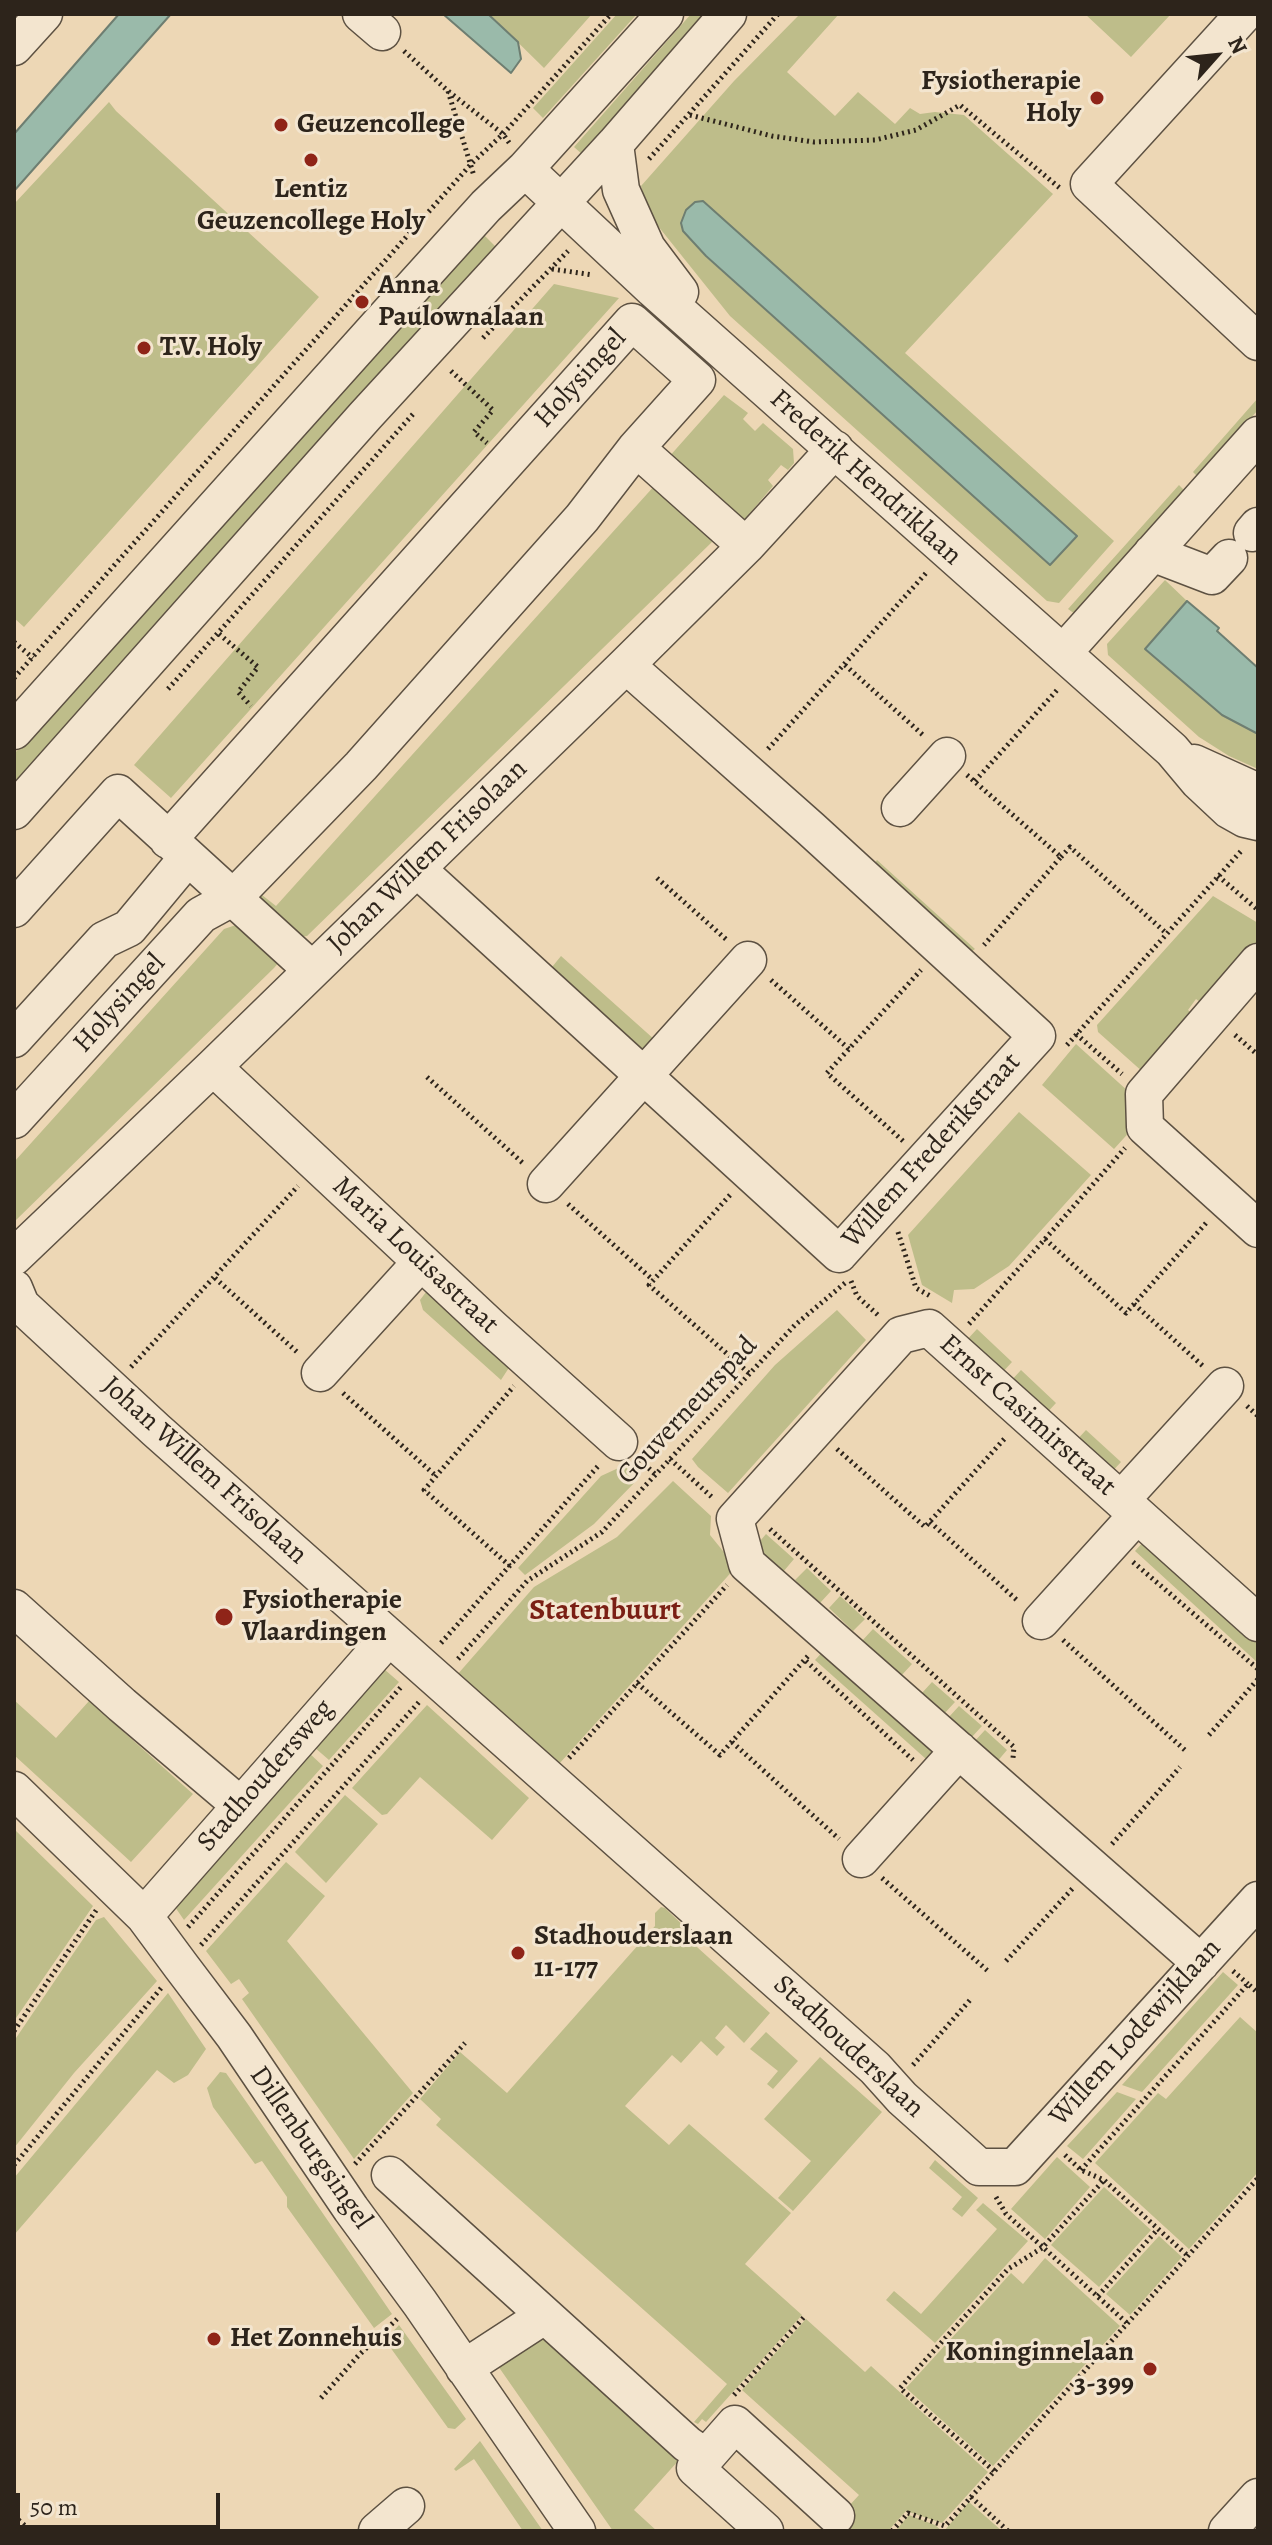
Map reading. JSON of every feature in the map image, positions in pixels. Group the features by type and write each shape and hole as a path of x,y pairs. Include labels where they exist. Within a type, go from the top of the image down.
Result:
{"street":[{"path":"14,47 44,14"},
{"path":"14,731 392,309 486,206 525,169 665,14"},
{"path":"14,811 365,416 615,144 728,14"},
{"path":"1244,14 1089,184 1258,342"},
{"path":"615,144 621,190 647,248 721,349"},
{"path":"525,169 561,202"},
{"name":"Frederik Hendriklaan","path":"561,202 721,349 1172,750 1198,781 1229,810 1245,819 1252,834"},
{"name":"Holysingel","path":"14,1039 104,940 129,928 178,849 270,726 632,322 697,380 636,448 582,518 372,754 234,897 201,915 14,1120"},
{"path":"1070,660 1152,553 1258,435"},
{"path":"636,448 746,546"},
{"name":"Johan Willem Frisolaan","path":"14,1257 626,665 746,546 835,449"},
{"path":"1152,553 1212,576 1246,539"},
{"name":"Willem Frederikstraat","path":"417,869 839,1254 925,1160 1052,1041 952,958 626,665"},
{"name":"Frederik Hendriklaan","path":"1172,750 1206,770 1258,792"},
{"path":"900,808 947,756"},
{"path":"14,909 118,793 311,969"},
{"path":"546,1184 748,960"},
{"path":"1258,962 1144,1110 1226,1200 1258,1229"},
{"name":"Maria Louisastraat","path":"213,1067 619,1442"},
{"path":"320,1373 421,1262"},
{"name":"Johan Willem Frisolaan","path":"14,1288 21,1305 111,1388 431,1671"},
{"name":"Ernst Casimirstraat","path":"740,1513 901,1335 929,1328 1258,1623"},
{"path":"1041,1621 1112,1543 1129,1507 1225,1386"},
{"path":"740,1513 747,1564 816,1647 959,1750 1201,1963"},
{"path":"14,1608 240,1805"},
{"name":"Stadhoudersweg","path":"144,1916 389,1637"},
{"name":"Stadhouderslaan","path":"431,1671 875,2068 892,2088 979,2167"},
{"path":"861,1859 959,1750"},
{"name":"Dillenburgsingel","path":"14,1790 144,1916 234,2036 577,2531"},
{"name":"Willem Lodewijklaan","path":"979,2167 1015,2167 1258,1900"},
{"path":"390,2175 687,2444 706,2457"},
{"path":"464,2368 544,2316"},
{"path":"765,2531 695,2468 735,2424 836,2516"},
{"path":"1227,2531 1258,2497"},
{"path":"377,2531 406,2506"}],"path":[{"path":"14,678 472,163 503,134 611,14"},
{"path":"621,190 778,14"},
{"path":"372,23 448,91 503,134"},
{"path":"448,91 472,163"},
{"path":"690,115 772,136 814,142 875,140 916,130 960,105 1059,190 1089,184"},
{"path":"480,341 552,269 588,227"},
{"path":"442,382 461,361"},
{"path":"451,371 493,410 474,432 507,462"},
{"path":"167,691 422,405"},
{"path":"747,772 947,551"},
{"path":"219,634 258,667 238,692 270,726"},
{"path":"14,642 33,658"},
{"path":"975,781 1070,660"},
{"path":"845,665 1061,857"},
{"path":"1052,1041 1055,1043 1077,1033 1252,834"},
{"path":"925,1160 827,1073 1070,847 1166,933"},
{"path":"1218,876 1258,910"},
{"path":"1052,1041 1077,1033"},
{"path":"949,1346 1045,1239 1144,1110 1077,1033"},
{"path":"111,1388 318,1165"},
{"path":"749,1173 649,1285 750,1374"},
{"path":"1045,1239 1126,1313 1226,1200"},
{"path":"893,1238 898,1232"},
{"name":"Gouverneurspad","path":"175,1958 431,1671 527,1581 602,1532 795,1325 859,1271"},
{"path":"850,1279 857,1296 901,1335"},
{"path":"1134,1304 1258,1416"},
{"path":"510,1566 424,1490 533,1365"},
{"path":"816,1430 925,1527 1009,1434"},
{"path":"14,2165 175,1958 431,1671 510,1566 619,1442"},
{"path":"670,1459 740,1513 1014,1747 1007,1793"},
{"path":"1112,1543 1258,1669"},
{"path":"550,1780 747,1564"},
{"path":"637,1683 720,1755 816,1647 933,1779"},
{"path":"1209,1735 1258,1679"},
{"path":"14,2031 112,1886"},
{"path":"1081,2170 1248,1984 1258,1993"},
{"path":"892,2088 970,2000"},
{"path":"335,2185 465,2043"},
{"path":"1043,2135 1081,2170 1104,2180 1188,2256"},
{"path":"979,2167 1006,2214 1127,2323"},
{"path":"892,2531 908,2513 945,2526 1258,2178"},
{"path":"994,2471 900,2388 1008,2269 1042,2248 1104,2180"},
{"path":"1097,2297 1158,2229"},
{"path":"321,2398 367,2347 420,2303"},
{"path":"735,2424 720,2411 804,2317"},
{"path":"971,2497 1008,2531"},
{"path":"14,2516 31,2531"}],"shaded area":[{"path":"119,14 171,14 14,191 14,134"},
{"path":"443,14 488,14 518,42 521,59 511,73"},
{"path":"489,14 592,14 544,68"},
{"path":"617,14 637,14 543,118 533,108"},
{"path":"691,14 708,14 583,155 574,147"},
{"path":"800,14 839,14 787,72 835,116 858,92 895,124 910,108 920,114 964,115 1053,194 905,353 1114,541 1059,603 1047,601 730,316 650,216 641,186 734,81","holes":["703,201 1076,536 1050,565 706,257 683,231"]},
{"path":"1085,14 1171,14 1131,57"},
{"name":"T.V. Holy","path":"109,102 319,297 24,627 14,618 14,204"},
{"path":"703,201 1077,536 1050,565 706,256 683,231 681,223 686,210 695,202"},
{"path":"483,234 497,248 14,787 14,754"},
{"path":"554,284 619,298 171,798 134,765"},
{"path":"724,395 748,413 743,419 755,431 763,423 793,449 794,463 788,470 781,465 768,480 773,486 745,519 734,517 668,458"},
{"path":"1258,398 1258,410 1198,477 1193,472"},
{"path":"656,484 706,528 712,542 307,936 300,937 257,900 262,895 276,906"},
{"path":"1179,485 1185,491 1075,614 1068,609"},
{"path":"1165,580 1187,601 1145,649 1222,715 1258,734 1258,769 1199,737 1108,655 1107,644"},
{"path":"1187,601 1258,668 1258,734 1222,715 1145,649"},
{"path":"877,860 975,949 968,954 872,867"},
{"path":"1213,896 1258,923 1258,946 1204,1005 1196,999 1188,1010 1195,1016 1144,1073 1098,1032 1097,1025"},
{"path":"236,925 248,929 279,962 14,1222 14,1162 224,929"},
{"path":"561,956 655,1040 641,1056 548,972"},
{"path":"1076,1044 1129,1092 1134,1127 1114,1149 1042,1085"},
{"path":"1019,1112 1091,1175 1009,1266 974,1289 954,1290 952,1303 922,1285 908,1235"},
{"path":"429,1288 512,1363 501,1380 423,1310 420,1300"},
{"path":"837,1310 866,1340 728,1493 692,1459 775,1365"},
{"path":"977,1329 1012,1362 1000,1375 965,1342"},
{"path":"1021,1370 1056,1403 1044,1416 1009,1383"},
{"path":"1086,1430 1121,1462 1109,1475 1074,1443"},
{"path":"625,1465 640,1477 594,1524 525,1575 518,1568 601,1476"},
{"path":"673,1481 711,1516 710,1535 736,1567 559,1764 457,1675 534,1587 617,1537"},
{"path":"766,1534 794,1559 783,1572 755,1547"},
{"path":"1145,1540 1258,1642 1258,1663 1135,1551"},
{"path":"807,1568 831,1591 820,1603 795,1580"},
{"path":"840,1596 865,1619 853,1631 829,1608"},
{"path":"873,1629 912,1664 900,1677 861,1642"},
{"path":"828,1646 938,1745 926,1759 815,1660"},
{"path":"384,1669 399,1682 329,1760 314,1747"},
{"path":"932,1682 955,1702 943,1715 921,1694"},
{"path":"14,1700 56,1738 89,1701 193,1794 131,1862 14,1755"},
{"path":"427,1705 529,1798 492,1840 420,1777 387,1814 382,1815 352,1788"},
{"path":"959,1706 982,1726 971,1738 948,1718"},
{"path":"985,1730 1007,1750 996,1763 973,1743"},
{"path":"308,1752 323,1766 184,1920 175,1907"},
{"path":"345,1795 378,1824 326,1883 295,1852"},
{"path":"14,1829 93,1906 14,2021"},
{"path":"286,1862 325,1896 287,1941 413,2093 354,2159 242,1999 249,1993 239,1979 231,1984 206,1951"},
{"path":"661,1907 691,1933 687,1938 770,2013 744,2043 726,2025 715,2038 725,2047 717,2056 701,2041 681,2063 672,2055 625,2106 669,2145 689,2124 791,2213 745,2264 802,2315 706,2422 702,2419 698,2424 694,2422 727,2384 436,2125 441,2119 420,2099 460,2052 507,2093 655,1926 655,1913"},
{"path":"104,1917 157,1981 74,2073 14,2148 14,2041 96,1920"},
{"path":"1223,1972 1238,1985 1142,2092 1122,2085"},
{"path":"168,1993 206,2049 188,2075 174,2083 157,2070 14,2235 14,2178"},
{"path":"1240,2017 1258,2033 1258,2172 1189,2249 1095,2163 1158,2093 1166,2099"},
{"path":"766,2032 798,2061 773,2089 767,2084 778,2071 750,2049"},
{"path":"820,2057 882,2112 793,2211 778,2198 811,2161 764,2119"},
{"path":"220,2072 226,2073 392,2314 374,2328 287,2207 287,2197 262,2161 255,2164 213,2107 207,2088"},
{"path":"1117,2092 1136,2099 1083,2159 1067,2146"},
{"path":"1057,2157 1090,2187 1045,2239 1011,2209"},
{"path":"935,2160 978,2198 962,2217 952,2209 962,2197 929,2168"},
{"path":"1104,2187 1151,2230 1099,2287 1051,2245"},
{"path":"983,2203 1028,2241 935,2343 886,2300 894,2291 921,2314 997,2229 976,2210"},
{"path":"1159,2236 1182,2257 1130,2315 1106,2294"},
{"path":"1045,2258 1120,2326 993,2466 906,2388 1011,2273 1023,2284"},
{"path":"806,2319 865,2372 871,2366 988,2472 942,2523 906,2511 888,2531 826,2531 859,2495 742,2390"},
{"path":"399,2325 466,2419 455,2429 448,2428 385,2340"},
{"path":"541,2336 679,2460 634,2510 657,2531 613,2531 498,2366"},
{"path":"480,2441 543,2531 523,2531 474,2459 456,2471 454,2469"},
{"path":"969,2502 1002,2531 944,2531"},
{"path":"909,2515 942,2531 899,2531 897,2529"}],"place":[{"name":"Fysiotherapie Holy","path":"1097,98"},
{"name":"Geuzencollege","path":"281,125"},
{"name":"Lentiz Geuzencollege Holy","path":"311,160"},
{"name":"Anna Paulownalaan","path":"362,302"},
{"name":"T.V. Holy","path":"144,348"},
{"name":"Fysiotherapie Vlaardingen","path":"224,1617"},
{"name":"Stadhouderslaan 11-177","path":"518,1953"},
{"name":"Het Zonnehuis","path":"214,2339"},
{"name":"Koninginnelaan 3-399","path":"1150,2369"}],"district":[{"name":"Statenbuurt","path":"605,1612"}]}
